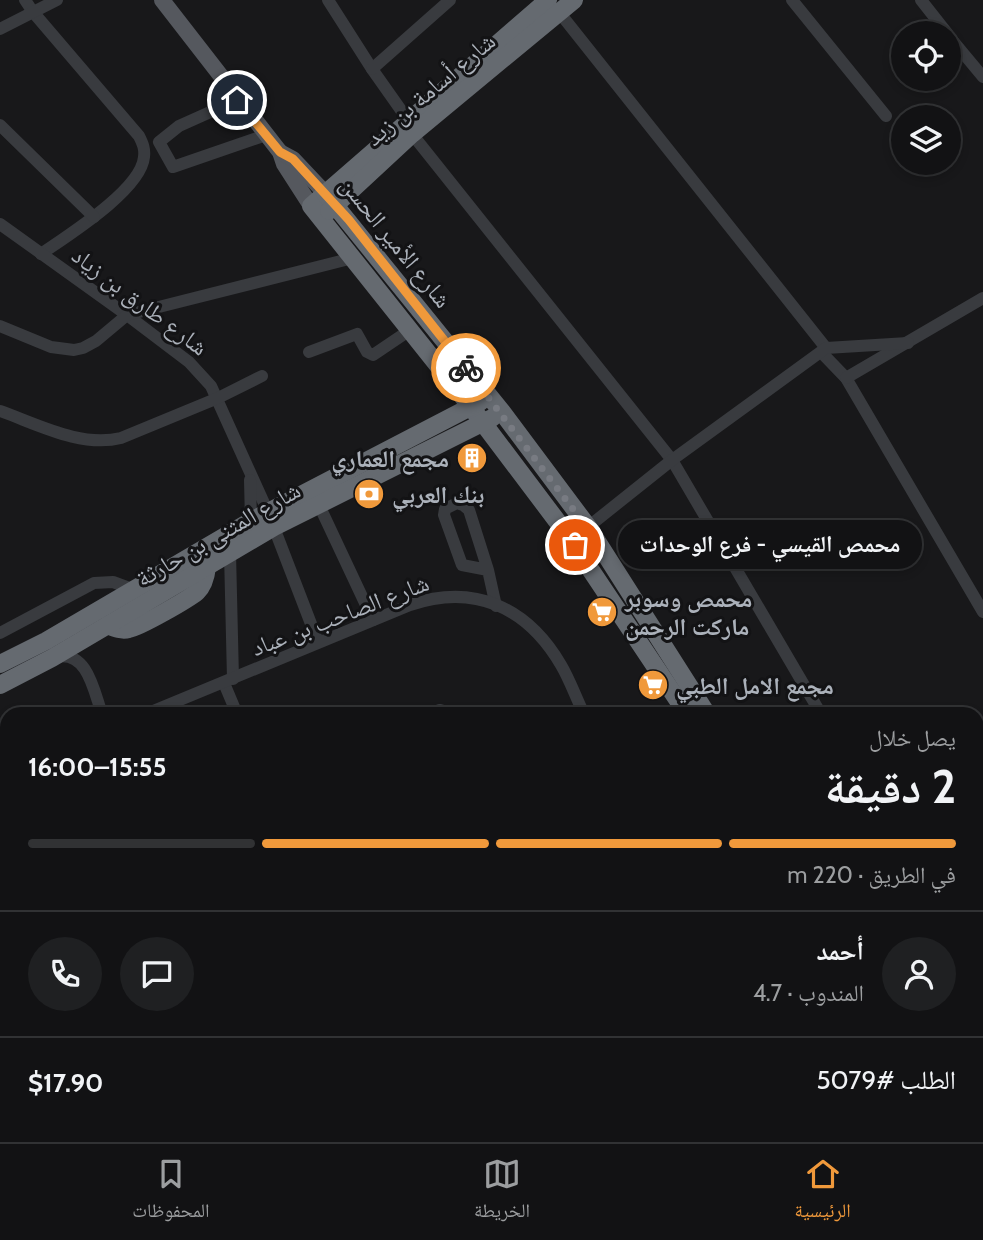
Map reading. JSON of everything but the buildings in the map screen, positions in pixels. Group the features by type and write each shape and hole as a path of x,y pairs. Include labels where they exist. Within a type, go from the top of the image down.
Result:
{"highway":[{"name":"شارع أسامة بن زيد","path":"316,212 410,127 554,6 574,0"},
{"name":"شارع أسامة بن زيد","path":"330,199 350,190 410,127"},
{"path":"349,220 345,201 350,190"},
{"name":"شارع الأمير الحسن","path":"330,199 502,412 588,527 703,707"},
{"name":"شارع الأمير الحسن","path":"316,212 471,407 584,558 682,707"},
{"path":"447,418 452,404 450,381"},
{"name":"شارع المثنى بن حارثة","path":"0,685 52,658 230,553 271,520 447,418 489,397"},
{"name":"شارع المثنى بن حارثة","path":"0,664 46,641 251,521 271,520 319,505 502,412"},
{"path":"458,435 481,435 498,442"},
{"path":"584,558 601,546"}],"main road":[{"name":"شارع الأمير الحسن","path":"162,0 280,152 284,164 316,212"},
{"name":"شارع الأمير الحسن","path":"280,152 293,159 330,199"}],"street":[{"path":"25,0 139,136 144,147 144,160 140,170 123,191 94,217 41,254"},
{"path":"0,29 57,0"},
{"path":"328,0 410,127 672,460 817,707"},
{"path":"372,69 450,0"},
{"path":"792,0 886,116"},
{"path":"920,0 937,21"},
{"path":"554,6 846,378 983,612"},
{"path":"961,50 983,77"},
{"path":"237,100 179,125 159,142 173,167 266,135"},
{"path":"0,125 94,217"},
{"name":"شارع طارق بن زياد","path":"0,224 127,315 201,373 218,398 271,520 318,642"},
{"path":"0,326 51,347 74,351 96,341 127,315 353,258"},
{"path":"846,378 983,298"},
{"path":"309,352 357,334 367,352 373,355 410,330"},
{"path":"588,527 672,460 823,350 908,343"},
{"path":"0,411 86,440 108,442 218,398 262,376"},
{"name":"شارع طارق بن زياد","path":"248,469 251,521"},
{"path":"319,505 373,620"},
{"path":"488,570 462,565 444,515 445,509 450,505 463,505 469,510 488,570 496,606"},
{"path":"230,553 228,681 235,707"},
{"path":"0,634 94,583 113,582 132,589"},
{"name":"شارع الصاحب بن عباد","path":"163,707 373,620 423,601 447,596 472,597 496,606 526,623 543,639 562,666 580,707"},
{"path":"52,658 61,656 79,662 85,669 100,707"}],"way so far":[{"path":"466,368 601,546 584,558 575,545"}],"place":[{"name":"مجمع العماري","path":"472,458"},
{"name":"بنك العربي","path":"369,494"},
{"name":"محمص القيسي - فرع الوحدات","path":"575,545"},
{"name":"محمص وسوبر ماركت الرحمن","path":"602,612"},
{"name":"مجمع الامل الطبي","path":"653,685"}],"route":[{"path":"237,100 280,152 293,159 349,220 466,368"}]}
